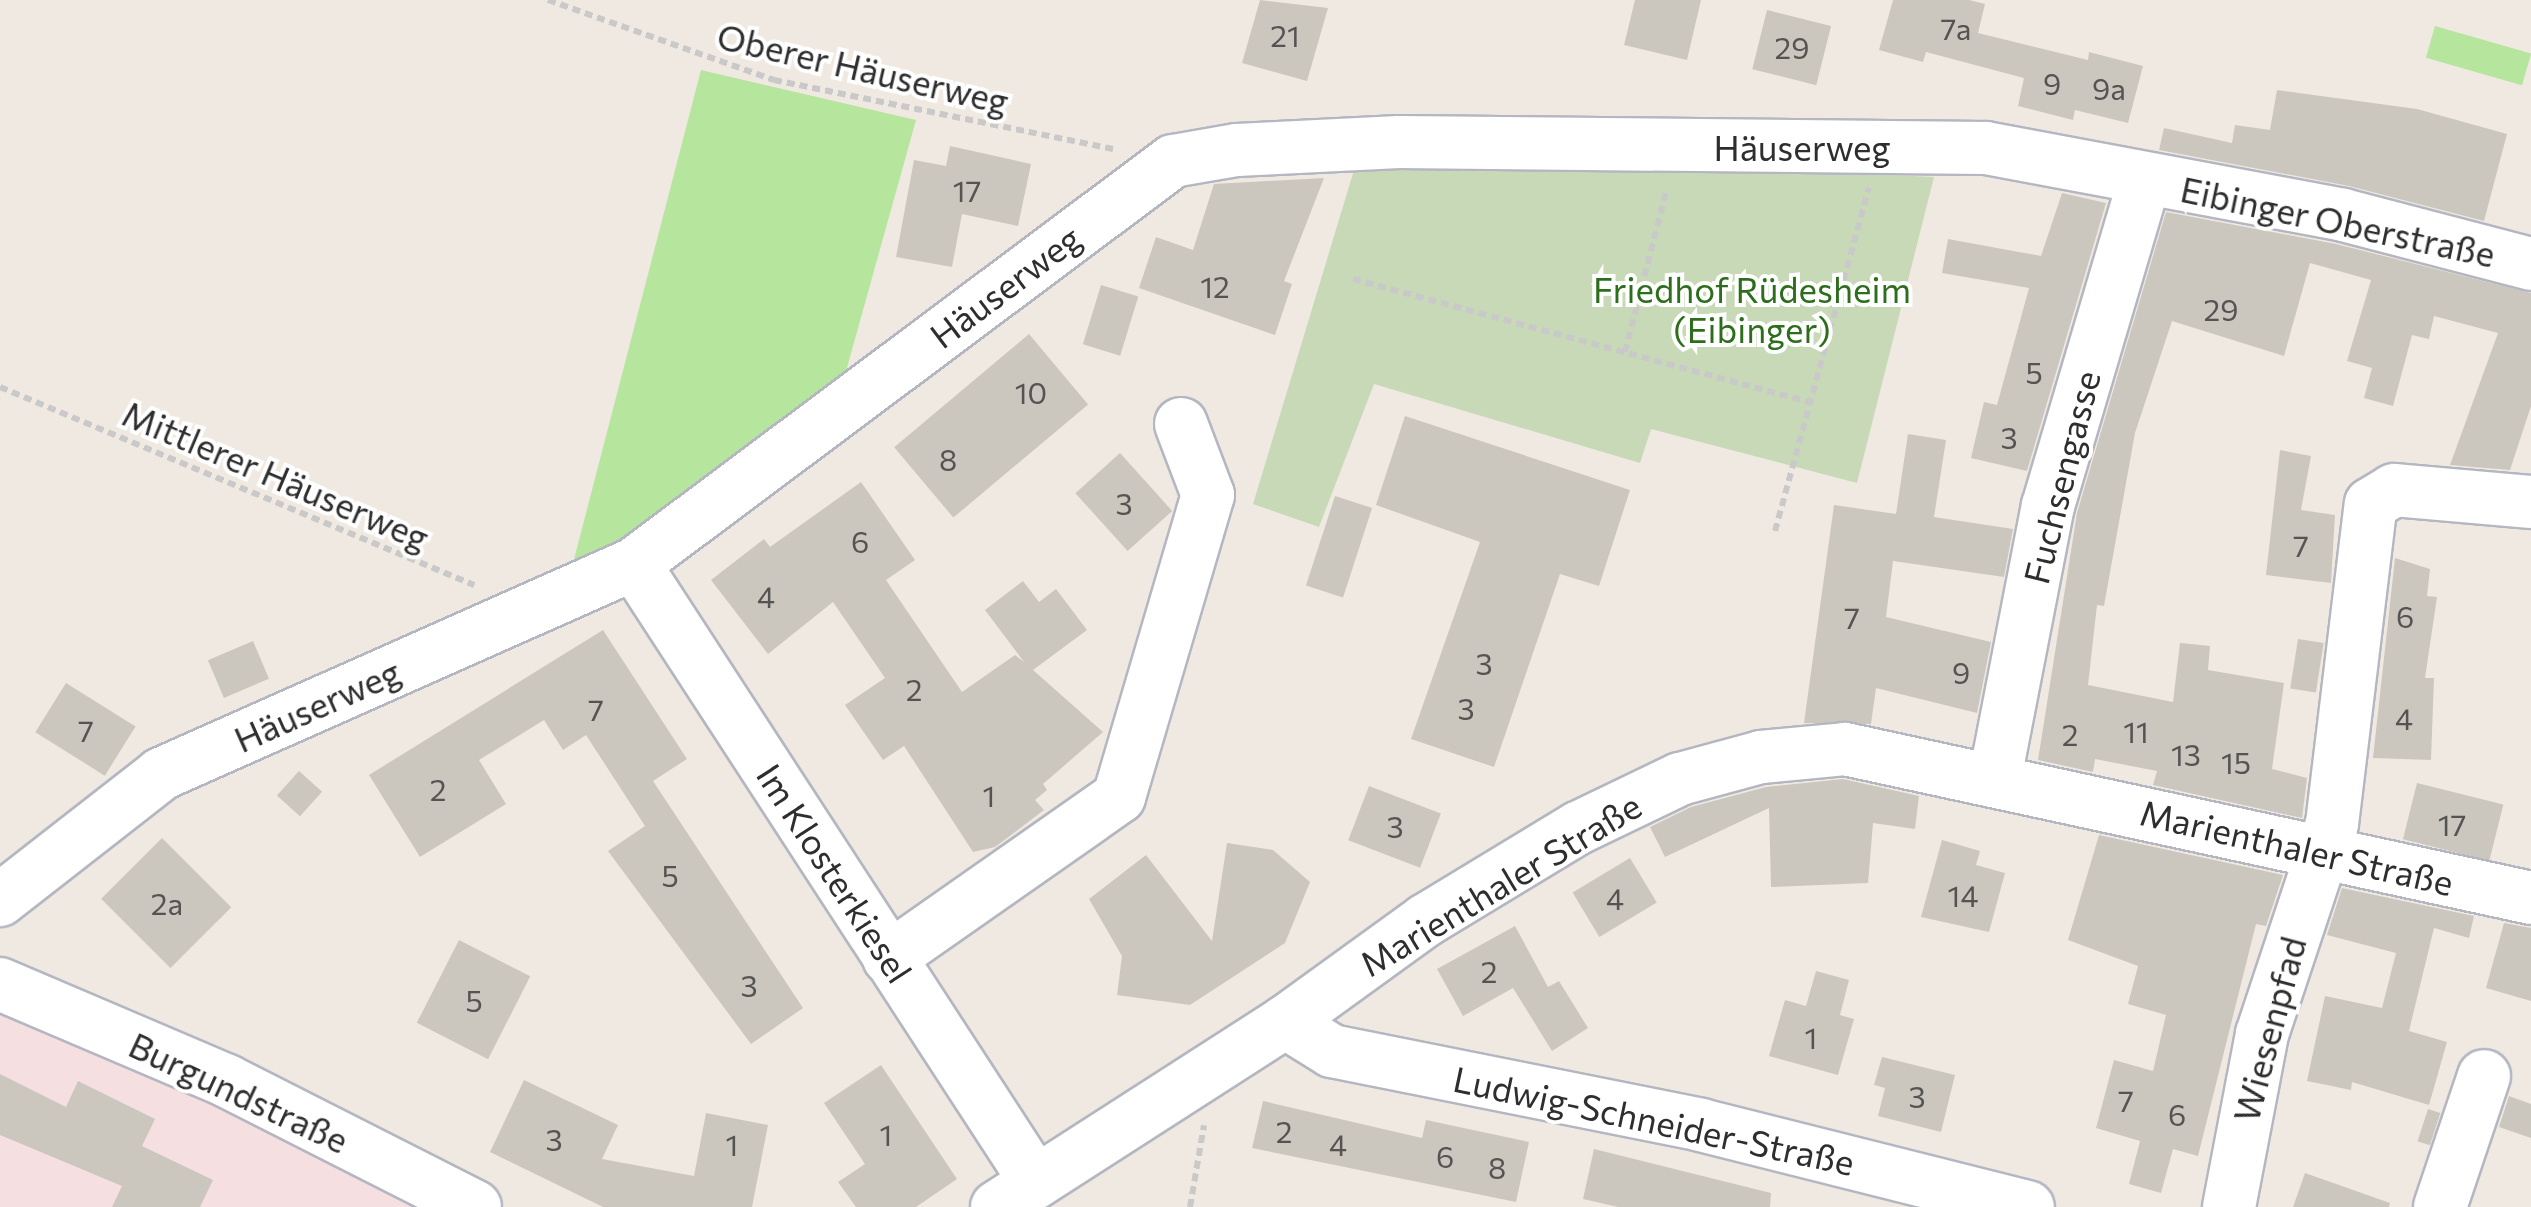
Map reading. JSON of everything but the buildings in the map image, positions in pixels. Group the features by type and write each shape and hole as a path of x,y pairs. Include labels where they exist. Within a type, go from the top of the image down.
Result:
{"street":[{"name":"Häuserweg","path":"0,900 161,774 634,564 1173,160 1237,150 1399,142 1986,148 2144,181"},
{"name":"Eibinger Oberstraße","path":"2144,181 2342,215 2531,264"},
{"name":"Fuchsengasse","path":"1995,778 2048,506 2144,181"},
{"path":"889,958 1118,797 1208,495 1181,424"},
{"name":"Wiesenpfad","path":"2229,1207 2262,1034 2332,824 2370,504 2394,490 2531,502"},
{"name":"Im Klosterkiesel","path":"634,564 889,958 1016,1194"},
{"name":"Marienthaler Straße","path":"1016,1194 1285,1022 1426,920 1578,828 1680,780 1815,749 1995,778 2531,898"},
{"name":"Burgundstraße","path":"0,984 227,1081 475,1207"},
{"name":"Ludwig-Schneider-Straße","path":"1285,1022 1332,1051 1702,1125 2028,1207"},
{"path":"2440,1207 2484,1076"}],"path":[{"name":"Oberer Häuserweg","path":"548,0 774,80 1173,160"},
{"path":"1625,352 1677,146"},
{"path":"1775,531 1880,148"},
{"path":"1353,278 1810,402"},
{"name":"Mittlerer Häuserweg","path":"0,387 533,609"},
{"path":"1190,1207 1205,1132 1198,1078"}],"shaded area":[{"path":"0,1002 431,1207 0,1207"}],"green space":[{"path":"2435,26 2531,54 2522,85 2426,58"},
{"path":"701,70 916,120 843,382 681,513 571,571"},
{"name":"Friedhof Rüdesheim (Eibinger)","path":"1652,163 1934,177 1857,483 1651,429 1640,463 1374,384 1319,527 1253,504 1354,170"}]}
